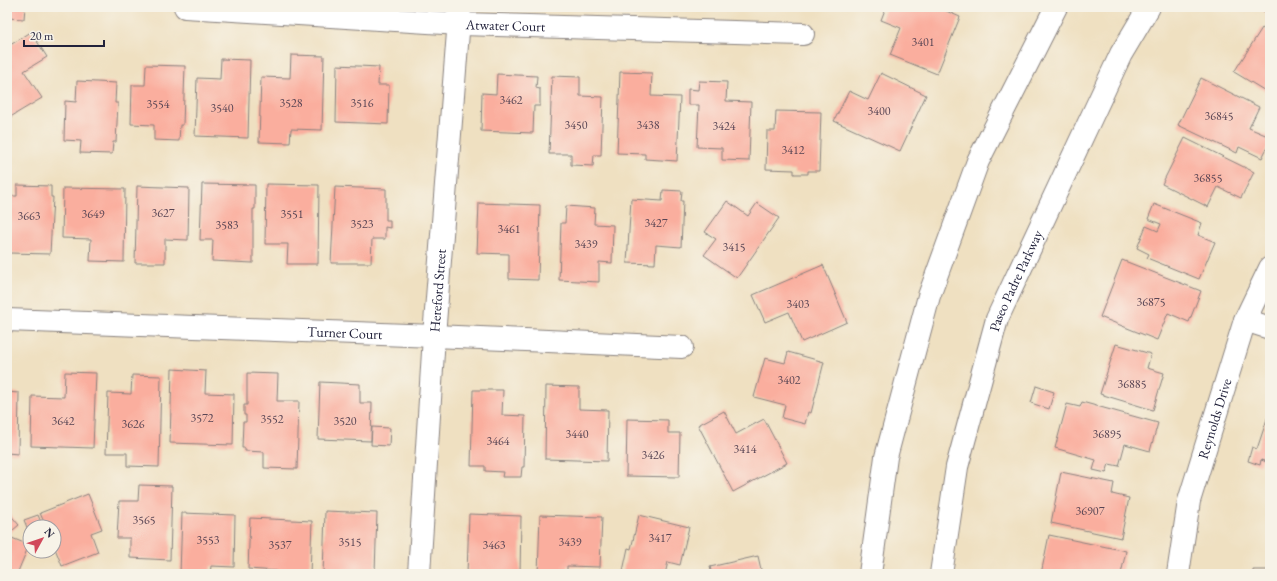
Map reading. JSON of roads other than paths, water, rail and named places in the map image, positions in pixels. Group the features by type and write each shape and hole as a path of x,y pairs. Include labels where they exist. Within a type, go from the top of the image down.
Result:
{"street":[{"name":"Atwater Court","path":"185,7 460,16 803,34"},
{"path":"870,574 886,457 929,296 978,161 1056,7"},
{"name":"Paseo Padre Parkway","path":"941,574 957,467 997,319 1120,54 1149,7"},
{"name":"Hereford Street","path":"420,574 434,336 460,16"},
{"name":"Reynolds Drive","path":"1178,574 1189,501 1245,320 1270,268"},
{"name":"Turner Court","path":"7,320 682,347"},
{"path":"1245,320 1270,328"}]}
